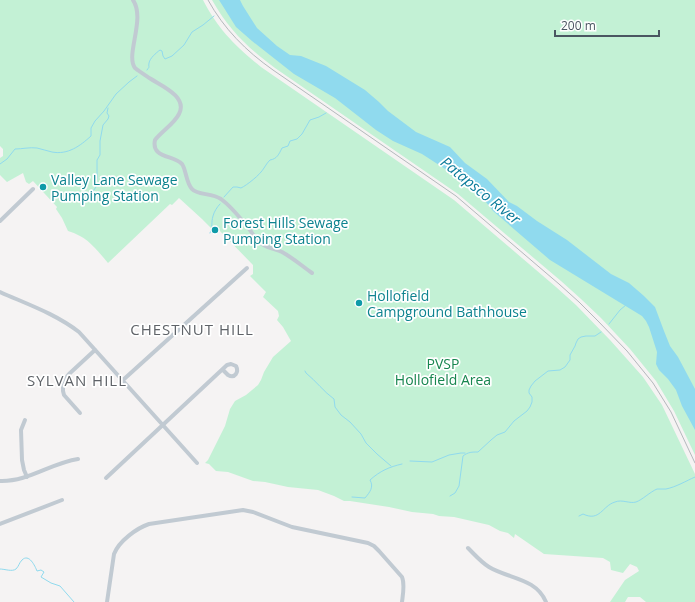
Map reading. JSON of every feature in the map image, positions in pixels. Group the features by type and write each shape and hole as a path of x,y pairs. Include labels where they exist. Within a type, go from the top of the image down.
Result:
{"street":[{"path":"133,0 137,5 138,13 132,55 133,66 172,92 179,100 181,106 179,115 155,140 154,144 157,151 165,156 177,160 183,165 185,175 192,190 220,198 231,208 260,243 290,257 312,273"},
{"path":"0,220 33,189"},
{"path":"122,380 247,268"},
{"path":"0,292 50,314 79,332 197,463"},
{"path":"80,413 64,395 62,391 63,382 69,374 95,350"},
{"path":"106,478 227,365 231,364 237,368 234,375 229,376 223,370"},
{"path":"25,420 22,430 22,460 27,477"},
{"path":"0,481 18,480 78,458"},
{"path":"0,524 62,500"},
{"path":"107,602 114,554 121,543 141,527 149,524 243,510 253,512 292,527 362,541 374,546 402,576 404,584 402,602"},
{"path":"468,548 479,560 490,568 534,586 546,602"}],"green space":[{"name":"PVSP Hollofield Area","path":"0,0 203,0 221,28 243,52 261,67 454,200 556,287 610,340 643,377 662,405 695,474 695,602 646,602 640,597 628,597 625,602 610,602 625,580 639,571 637,567 630,564 623,573 611,570 610,562 603,558 544,554 515,534 514,538 508,533 500,531 489,525 454,517 344,501 318,490 253,481 228,472 216,471 209,464 205,463 208,460 225,426 230,409 235,401 246,395 258,385 273,357 291,341 277,320 279,316 278,311 263,297 266,292 250,276 253,274 253,265 218,229 211,228 179,198 172,205 170,204 108,263 95,248 81,236 68,231 56,209 57,207 33,181 29,184 26,182 23,173 7,182 0,175 0,158 3,156 3,149 0,146"},
{"path":"212,0 695,0 695,455 674,411 656,381 630,349 581,299 458,194 265,61 232,29 218,11"}],"water":[{"name":"Patapsco River","path":"219,0 240,0 257,28 277,46 290,55 301,56 326,66 365,90 388,111 416,132 450,147 465,163 487,179 509,202 567,240 611,274 629,283 644,296 655,307 670,346 678,357 695,389 695,430 682,406 676,390 659,370 656,364 657,352 649,327 642,316 550,260 493,211 478,192 453,174 422,154 393,141 376,130 335,98 294,74 236,27"}],"waterway":[{"path":"147,70 151,59 158,51 162,51 165,59 172,56 184,45 192,32 214,16"},
{"path":"0,164 7,159 15,149 39,148 58,153 68,151 83,143 91,136 91,128 95,121 116,94 137,76"},
{"path":"91,197 91,194 96,187 97,160 100,155 100,141 103,125 109,116 107,113 108,108"},
{"path":"224,197 233,187 241,188 247,185 262,171 270,160 278,156 282,148 288,146 290,141 297,139 302,134 310,120 326,113"},
{"path":"210,233 213,214 220,204"},
{"path":"609,324 626,305"},
{"path":"450,496 455,493 459,486 463,456 470,452 478,452 497,435 505,432 514,421 530,407 532,397 529,390 535,381 548,371 560,370 565,367 570,360 570,355 578,339 586,336 595,336 601,332"},
{"path":"305,371 334,399 335,407 341,415 361,434 366,443 391,466"},
{"path":"410,461 432,462 449,455 465,453"},
{"path":"352,497 365,498 370,492 370,480 377,474 393,466 402,464"},
{"path":"579,516 583,514 589,516 597,515 611,504 618,501 636,502 657,489 670,488 695,477"},
{"path":"0,569 14,570 22,560 27,558 35,566 37,571 41,570 44,572 41,577 60,586 74,602"}],"railway":[{"path":"208,0 228,30 254,55 273,70 456,196 579,302 627,351 653,383 671,412 695,463"}],"place":[{"name":"Valley Lane Sewage Pumping Station","path":"43,187"},
{"name":"Forest Hills Sewage Pumping Station","path":"215,230"},
{"name":"Hollofield Campground Bathhouse","path":"359,303"}],"district":[{"name":"CHESTNUT HILL","path":"192,329"},
{"name":"SYLVAN HILL","path":"77,380"}]}
